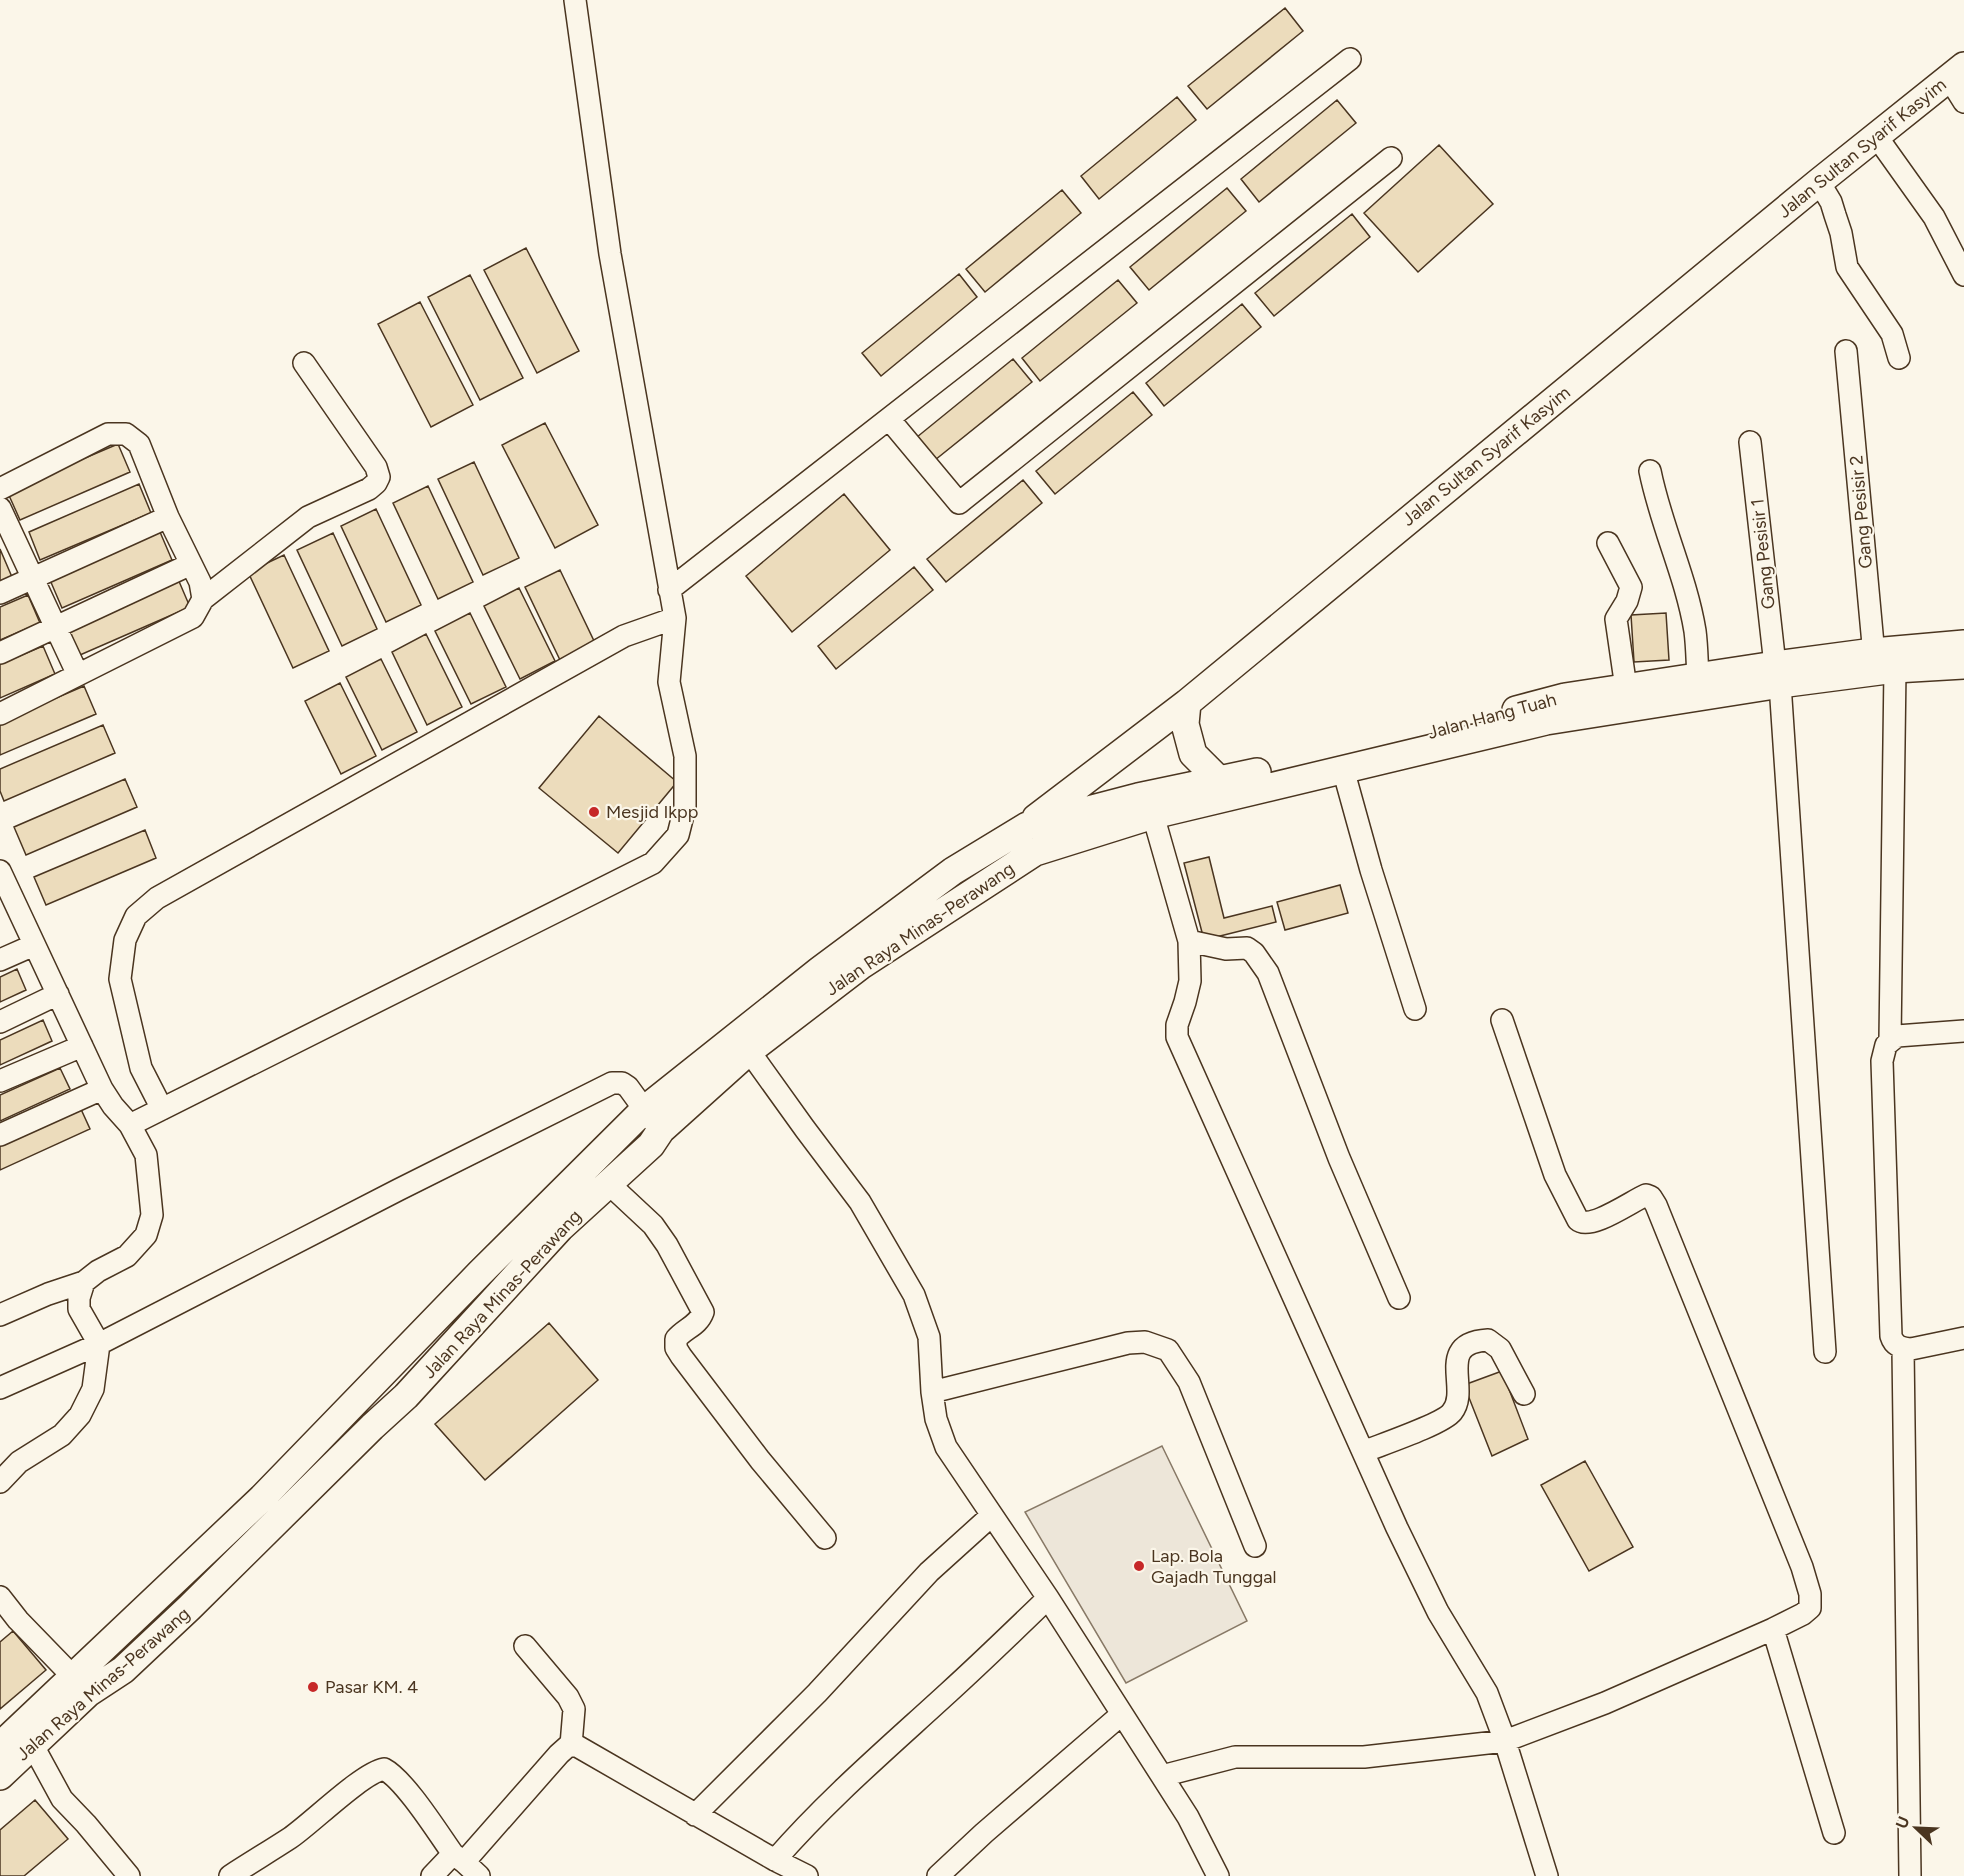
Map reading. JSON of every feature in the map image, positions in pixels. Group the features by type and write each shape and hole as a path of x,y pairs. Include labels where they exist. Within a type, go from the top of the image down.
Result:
{"main road":[{"name":"Jalan Sultan Syarif Kasyim","path":"1026,826 1187,703 1819,182 1956,72"},
{"name":"Jalan Hang Tuah","path":"1881,665 1964,644"},
{"name":"Jalan Hang Tuah","path":"1026,826 1218,779 1359,752 1565,697 1698,677 1778,675 1881,665 1964,665"},
{"name":"Jalan Hang Tuah","path":"1035,852 1153,815 1343,769 1546,721 1778,675"},
{"path":"1187,703 1185,724 1192,754 1218,779"},
{"path":"1026,826 1035,852"},
{"name":"Jalan Raya Minas-Perawang","path":"0,1746 80,1684 480,1273 820,970 953,871 1026,826"},
{"name":"Jalan Raya Minas-Perawang","path":"652,1120 749,1051 860,966 1035,852"},
{"name":"Jalan Raya Minas-Perawang","path":"0,1776 32,1744 58,1723 80,1684 123,1670 406,1396 549,1239 651,1145 652,1120"}],"street":[{"path":"130,1125 653,863 678,835 685,807 685,756 669,682 675,618 610,254 575,0"},
{"path":"669,590 1350,59"},
{"path":"1956,72 1964,102"},
{"path":"1877,137 1934,217 1964,275"},
{"path":"889,419 959,502 1391,158"},
{"path":"1819,182 1830,202 1841,233 1847,267 1892,334 1899,358"},
{"name":"Gang Pesisir 2","path":"1846,351 1881,665 1890,1041 1883,1052 1882,1061 1891,1336 1892,1341 1903,1349"},
{"path":"0,714 193,616 203,599 308,517 369,489 376,483 379,477 376,467 304,363"},
{"path":"0,489 108,434 126,434 139,444 168,517 200,582 203,599"},
{"name":"Gang Pesisir 1","path":"1750,442 1778,675 1824,1352"},
{"path":"1650,471 1656,501 1691,613 1695,632 1698,677"},
{"path":"0,508 78,675"},
{"path":"0,593 168,517"},
{"path":"1608,543 1631,587 1627,601 1616,620 1626,688"},
{"path":"0,652 191,564"},
{"path":"162,1109 141,1068 120,979 125,940 136,916 157,898 624,636 675,618"},
{"path":"1343,769 1371,870 1415,1009"},
{"path":"1153,815 1189,941 1190,981 1177,1025 1177,1037 1397,1528 1438,1612 1487,1693 1505,1741 1547,1876"},
{"path":"0,1315 48,1294 84,1282 98,1271 127,1256 146,1236 152,1215 146,1155 130,1125 102,1089 3,884"},
{"path":"1189,941 1226,949 1247,948 1254,953 1268,973 1339,1158 1399,1298"},
{"path":"0,960 34,945"},
{"path":"0,1022 58,994"},
{"path":"1162,1776 1235,1757 1364,1756 1505,1741 1605,1703 1773,1629 1806,1612 1811,1603 1798,1556 1656,1205 1651,1197 1646,1195 1596,1221 1586,1224 1578,1220 1555,1175 1502,1020"},
{"path":"1890,1041 1897,1036 1964,1031"},
{"path":"0,1081 82,1046"},
{"path":"749,1051 860,1202 914,1295 929,1338 936,1419 946,1447 1048,1598 1188,1817 1218,1876"},
{"path":"0,1388 99,1344 612,1083 621,1083 628,1087 652,1120"},
{"path":"0,1135 102,1089"},
{"path":"608,1183 653,1225 668,1245 702,1308 703,1312 699,1321 676,1339 676,1348 760,1460 825,1538"},
{"path":"0,1482 19,1462 62,1435 80,1415 93,1389 99,1344 79,1309 79,1298 84,1282"},
{"path":"1910,1876 1903,1349 1920,1349 1964,1338"},
{"path":"1363,1452 1451,1414 1457,1404 1457,1362 1460,1353 1464,1348 1479,1340 1488,1340 1500,1349 1524,1394"},
{"path":"932,1392 1128,1343 1145,1342 1166,1349 1189,1382 1255,1546"},
{"path":"695,1815 816,1693 930,1572 991,1516"},
{"path":"0,1598 18,1620 80,1684"},
{"path":"775,1860 805,1826 873,1759 950,1691 1048,1598"},
{"path":"1773,1629 1834,1833"},
{"path":"525,1646 568,1697 574,1709 571,1746"},
{"path":"938,1876 984,1833 1122,1714"},
{"path":"32,1744 62,1799 86,1824 125,1874"},
{"path":"432,1876 465,1864 559,1754 571,1746 577,1746 695,1815 807,1876"},
{"path":"230,1876 291,1837 350,1790 384,1769 406,1790 465,1864"}],"shaded area":[{"name":"Lap. Bola Gajadh Tunggal","path":"1162,1446 1247,1621 1126,1683 1025,1512"}],"building":[{"path":"1285,8 1303,31 1207,109 1188,86"},
{"path":"1177,97 1196,120 1099,199 1081,176"},
{"path":"1337,100 1356,123 1259,202 1241,179"},
{"path":"1439,145 1493,204 1418,272 1364,213"},
{"path":"1227,188 1246,211 1149,290 1130,267"},
{"path":"1062,190 1081,213 985,292 966,269"},
{"path":"1352,214 1370,237 1274,316 1255,293"},
{"path":"526,248 579,351 537,373 484,270"},
{"path":"959,274 977,297 881,376 862,353"},
{"path":"470,275 523,378 480,400 428,297"},
{"path":"1118,280 1137,303 1040,381 1022,358"},
{"path":"420,302 473,405 431,427 378,324"},
{"path":"1242,304 1261,327 1164,406 1146,383"},
{"path":"1013,359 1032,382 935,460 917,437"},
{"path":"1133,392 1152,415 1055,494 1036,471"},
{"path":"545,423 598,525 555,548 502,445"},
{"path":"118,444 130,472 20,520 7,491"},
{"path":"474,462 519,558 483,575 438,479"},
{"path":"1023,480 1042,503 946,582 927,559"},
{"path":"139,484 151,513 40,560 29,532"},
{"path":"428,486 473,582 438,599 393,503"},
{"path":"844,494 890,550 792,632 746,576"},
{"path":"376,509 421,605 386,622 341,526"},
{"path":"160,532 172,560 62,608 50,580"},
{"path":"333,533 377,629 342,646 297,550"},
{"path":"0,549 12,577 0,582"},
{"path":"284,555 329,651 293,668 248,572"},
{"path":"914,567 933,590 836,669 818,646"},
{"path":"560,570 595,643 560,660 525,587"},
{"path":"178,579 190,607 80,655 67,627"},
{"path":"519,588 555,661 520,679 484,606"},
{"path":"28,595 40,623 0,640 0,607"},
{"path":"470,613 506,687 471,704 435,631"},
{"path":"1666,613 1669,660 1634,662 1631,615"},
{"path":"426,634 462,707 427,725 392,652"},
{"path":"43,646 55,674 0,698 0,664"},
{"path":"381,659 417,732 382,750 346,677"},
{"path":"340,683 376,756 341,774 305,701"},
{"path":"84,686 96,714 0,755 0,722"},
{"path":"599,716 677,782 618,853 539,788"},
{"path":"103,725 115,753 4,801 0,791 0,769"},
{"path":"125,779 137,807 26,855 14,827"},
{"path":"145,830 156,858 46,905 34,877"},
{"path":"1209,857 1224,918 1272,906 1276,922 1204,940 1184,863"},
{"path":"1340,885 1348,913 1285,930 1277,902"},
{"path":"17,969 26,990 0,1002 0,977"},
{"path":"43,1020 52,1041 0,1065 0,1040"},
{"path":"60,1068 70,1089 0,1121 0,1095"},
{"path":"80,1107 90,1129 0,1170 0,1144"},
{"path":"549,1323 598,1380 485,1480 435,1424"},
{"path":"1502,1371 1528,1439 1492,1456 1464,1385"},
{"path":"1585,1461 1633,1547 1589,1571 1541,1485"},
{"path":"13,1631 46,1670 0,1709 0,1642"},
{"path":"35,1800 68,1839 24,1876 0,1876 0,1830"}],"place":[{"name":"Mesjid Ikpp","path":"594,812"},
{"name":"Lap. Bola Gajadh Tunggal","path":"1139,1566"},
{"name":"Pasar KM. 4","path":"313,1687"}]}
